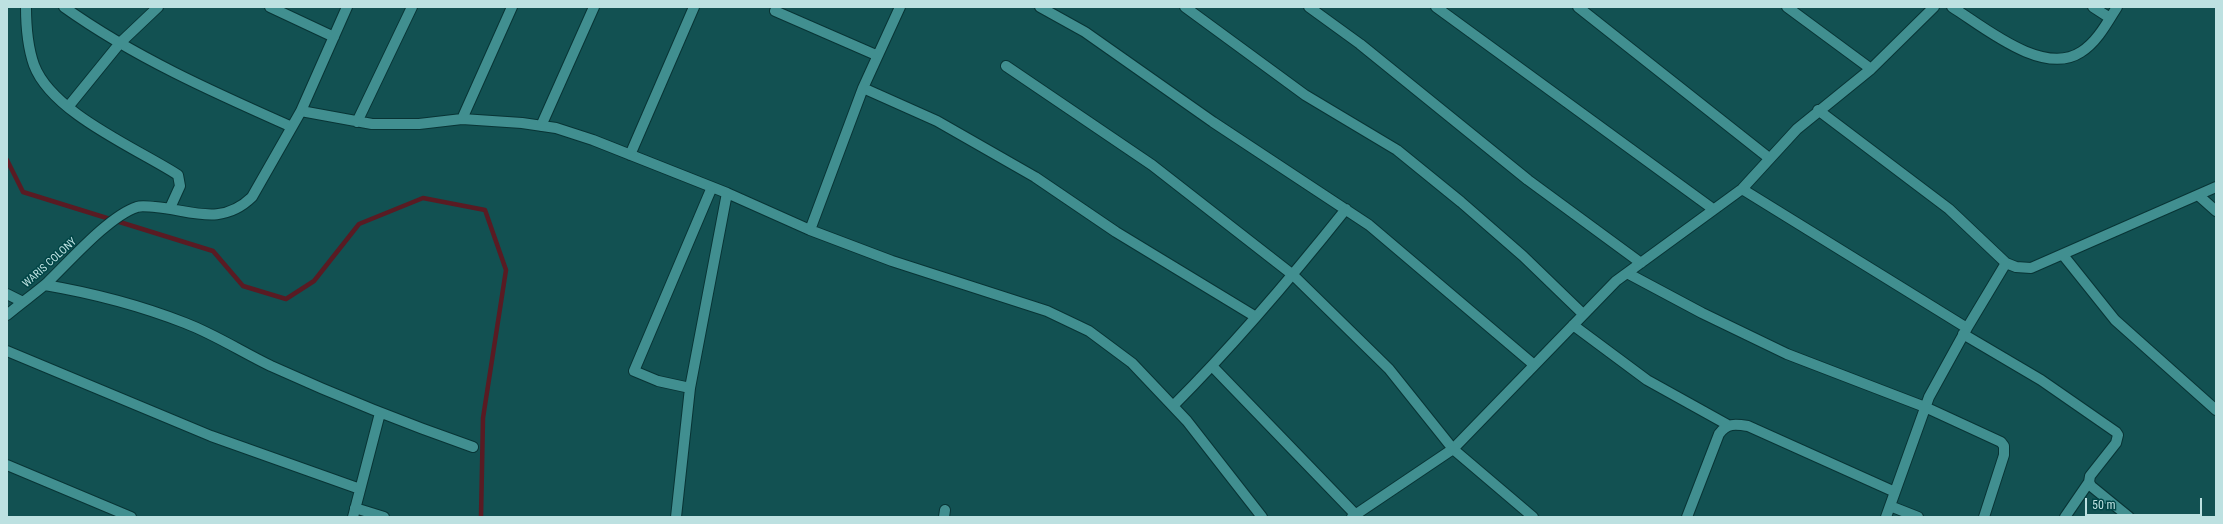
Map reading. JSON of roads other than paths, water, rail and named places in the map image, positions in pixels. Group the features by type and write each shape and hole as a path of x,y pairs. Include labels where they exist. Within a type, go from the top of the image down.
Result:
{"street":[{"path":"26,7 29,40 34,65 47,86 68,107 107,135 178,175 180,186 170,208"},
{"path":"64,7 95,29 205,88 292,127"},
{"path":"68,107 120,43 158,7"},
{"path":"270,7 334,37"},
{"name":"WARIS COLONY","path":"7,315 45,284 107,226 124,213 138,206 170,208 193,214 215,215 242,207 252,197 301,111 347,7"},
{"path":"357,122 412,7"},
{"path":"462,119 512,7"},
{"path":"541,126 594,7"},
{"path":"630,155 694,7"},
{"path":"810,230 876,55 900,7"},
{"path":"1040,7 1084,32 1213,122 1369,225 1533,364"},
{"path":"1185,7 1305,95 1397,150 1478,217 1583,314"},
{"path":"1309,7 1360,44 1528,180 1641,263"},
{"path":"1436,7 1713,209"},
{"path":"1578,7 1769,158"},
{"path":"1787,7 1871,69"},
{"path":"1212,366 1354,516 1453,449 1533,364 1616,281 1742,189 1769,158 1818,110 1871,69 1934,7"},
{"path":"1952,7 2026,53 2048,59 2066,59 2081,52 2092,43 2117,7"},
{"path":"2093,7 2110,18"},
{"path":"775,11 876,55"},
{"path":"1006,66 1152,165 1293,275 1389,370 1453,449 1533,517"},
{"path":"863,88 937,121 1035,176 1116,232 1256,317"},
{"path":"1818,110 1949,209 2006,263 2016,267 2031,268 2216,187"},
{"path":"301,111 372,124 419,124 462,119 522,123 564,131 712,187 810,230 892,261 1047,311 1089,331 1132,363 1187,421 1262,517"},
{"path":"690,388 658,381 634,371 712,187"},
{"path":"1742,189 2041,380 2118,435 2116,443 2090,476 2089,482 2064,517"},
{"path":"676,517 690,388 727,193"},
{"path":"2198,195 2216,211"},
{"path":"1173,406 1212,366 1293,275 1346,209"},
{"path":"2063,255 2116,320 2216,410"},
{"path":"1886,517 1925,407 1965,331 2006,263"},
{"path":"1627,273 1702,313 1787,354 1925,407 2001,442 2004,446 2004,455 1984,517"},
{"path":"45,284 132,305 186,323 271,366 380,413 473,447"},
{"path":"7,294 23,302"},
{"path":"1573,325 1647,380 1728,425"},
{"path":"7,351 211,436 360,489"},
{"path":"380,413 354,513 384,517"},
{"path":"1687,517 1718,434 1728,425 1736,424 1748,426 1895,492"},
{"path":"7,466 131,517"},
{"path":"2089,482 2091,486 2129,517"},
{"path":"1890,506 1918,517"}],"waterway":[{"path":"7,160 23,192 213,251 243,286 286,299 314,281 359,224 423,198 485,210 506,270 483,418 481,517"}]}
